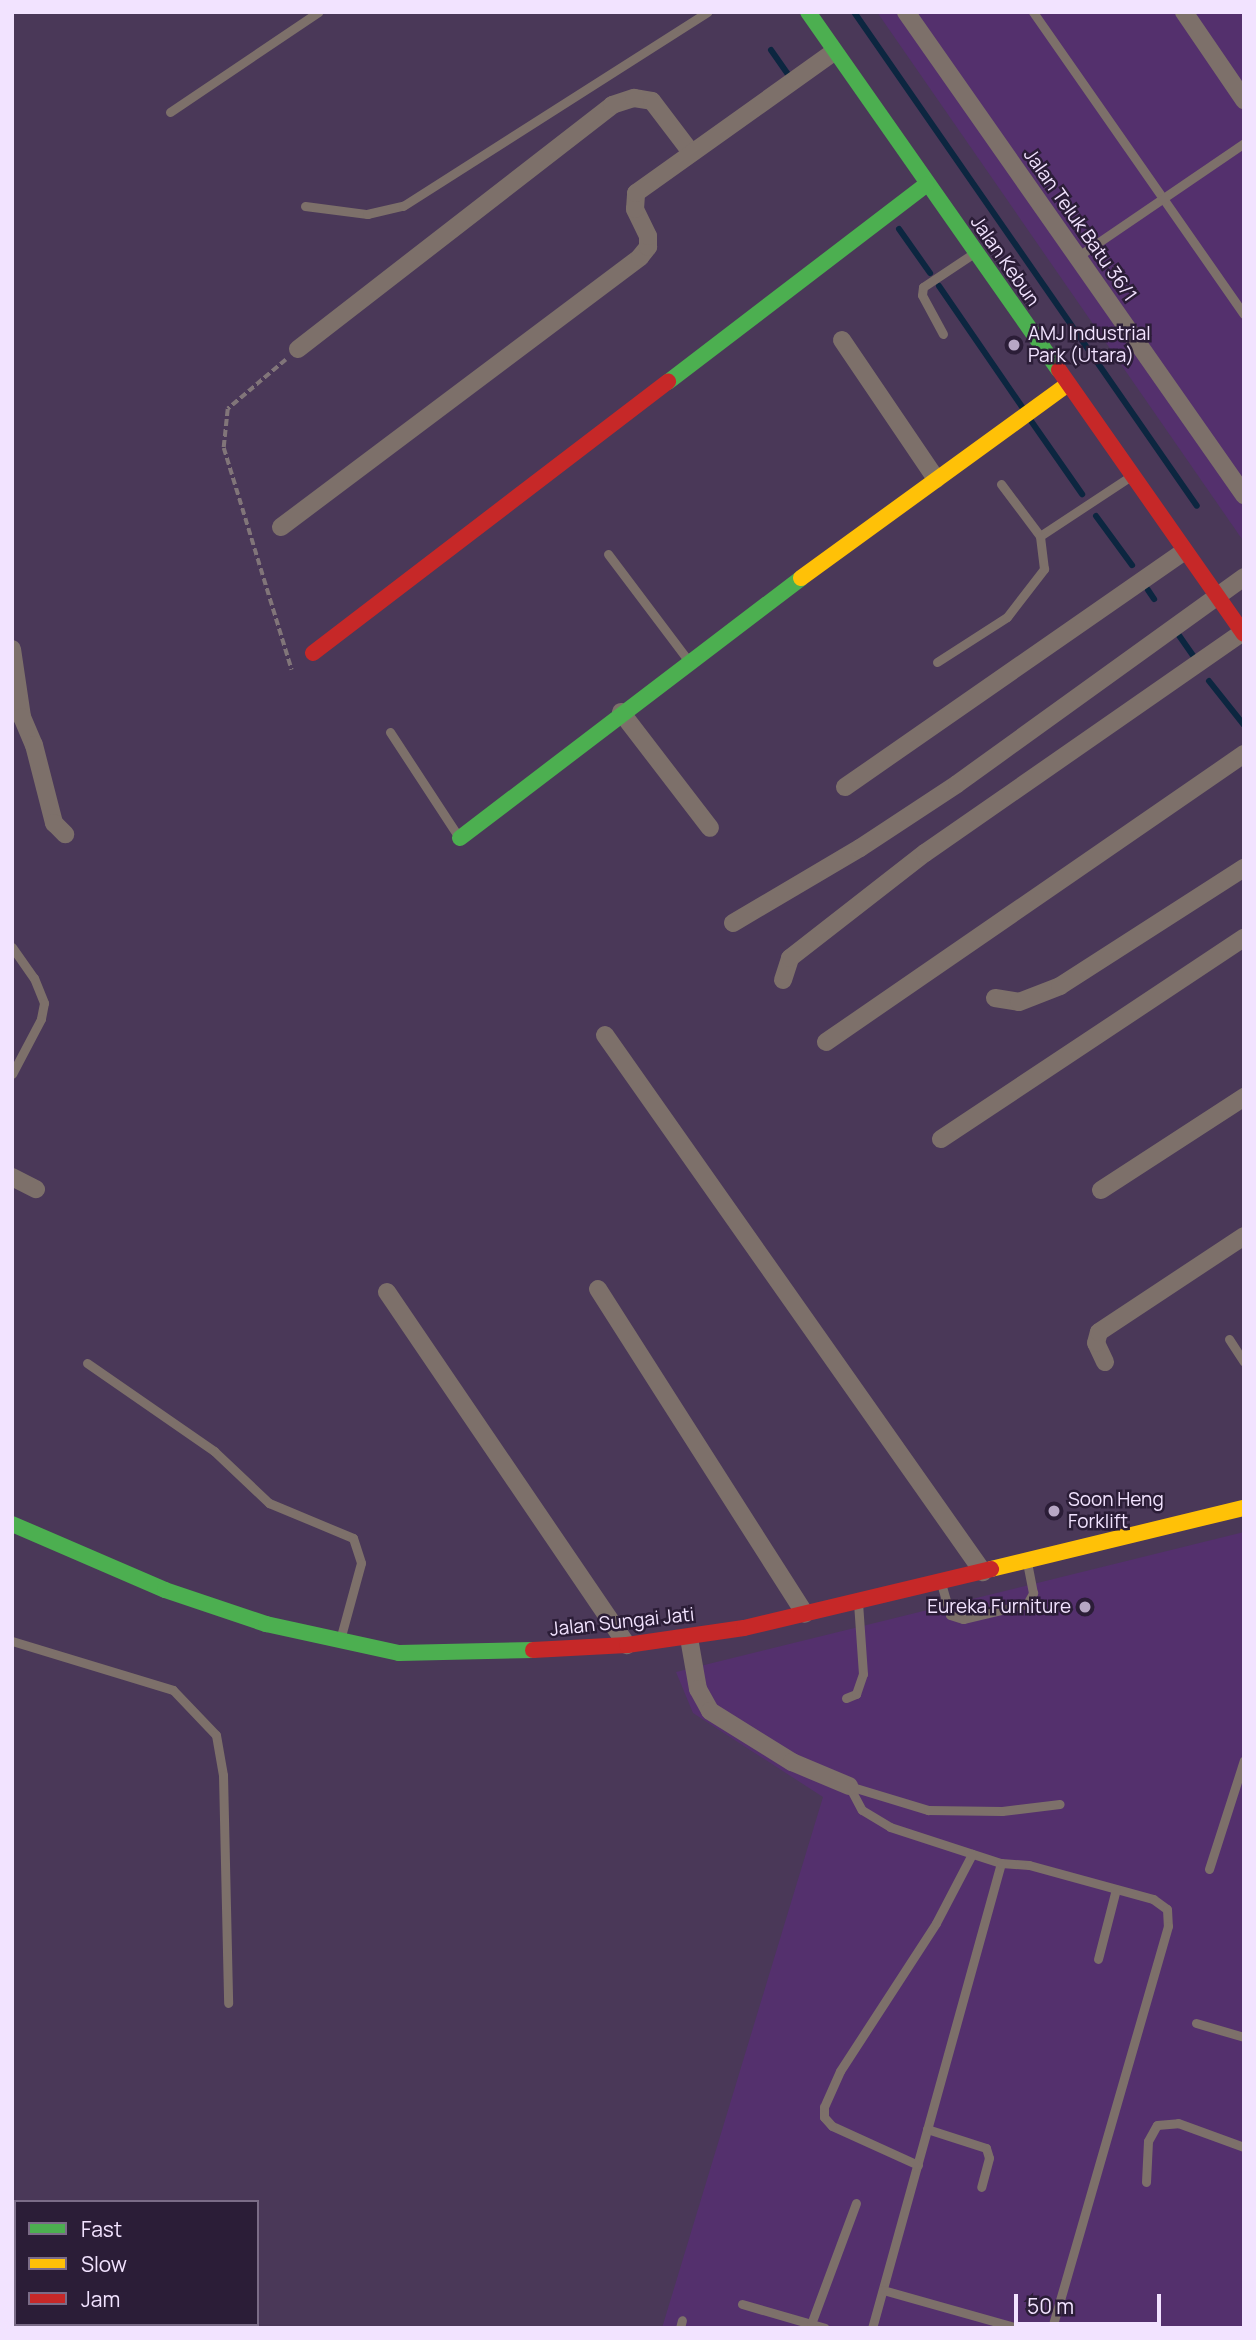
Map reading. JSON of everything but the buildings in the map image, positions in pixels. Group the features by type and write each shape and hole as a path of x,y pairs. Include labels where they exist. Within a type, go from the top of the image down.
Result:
{"main road":[{"name":"Jalan Kebun","path":"808,12 926,185 1243,633"},
{"path":"313,653 926,185"},
{"path":"460,838 688,660 1067,385"},
{"name":"Jalan Sungai Jati","path":"12,1524 165,1590 265,1624 399,1653 454,1654 689,1638 858,1603 1244,1508"}],"street":[{"name":"Jalan Teluk Batu 36/1","path":"906,12 1244,495"},
{"path":"1184,12 1244,100"},
{"path":"281,527 640,257 648,247 648,236 635,209 636,193 690,151 834,52"},
{"path":"298,349 612,105 634,98 652,101 690,151"},
{"path":"842,340 936,479"},
{"path":"845,787 1184,551"},
{"path":"733,923 860,848 957,784 1244,577"},
{"path":"783,980 790,958 925,852 1243,633"},
{"path":"12,649 17,720 34,745 54,823 65,834"},
{"path":"621,712 710,828"},
{"path":"826,1042 1244,754"},
{"path":"995,998 1019,1002 1059,986 1244,869"},
{"path":"941,1139 1244,938"},
{"path":"606,1035 983,1572"},
{"path":"1101,1190 1244,1097"},
{"path":"12,1177 36,1189"},
{"path":"1105,1362 1096,1343 1099,1332 1244,1236"},
{"path":"598,1289 805,1615"},
{"path":"387,1292 626,1644"},
{"path":"689,1638 698,1689 710,1711 792,1762 849,1786"}],"lane":[{"path":"170,112 318,12"},
{"path":"305,205 367,214 403,206 708,12"},
{"path":"1033,12 1165,197 1244,314"},
{"path":"1077,257 1244,143"},
{"path":"943,334 922,295 923,287 974,253"},
{"path":"1041,536 1131,476"},
{"path":"937,662 1007,617 1044,569 1041,536 1001,484"},
{"path":"608,554 688,660"},
{"path":"390,732 460,838"},
{"path":"12,947 34,978 44,1003 41,1019 12,1074"},
{"path":"1229,1339 1244,1363"},
{"path":"87,1363 214,1451 269,1503 353,1538 361,1563 340,1641"},
{"path":"941,1581 950,1615 963,1619 1027,1604 1033,1593 1026,1562"},
{"path":"846,1698 856,1694 863,1674 858,1603"},
{"path":"12,1641 173,1690 216,1735 223,1775 228,2003"},
{"path":"1209,1869 1244,1760"},
{"path":"849,1786 928,1810 1002,1811 1060,1804"},
{"path":"849,1786 862,1810 874,1819 1001,1863 1029,1865 1153,1899 1167,1909 1168,1926 1052,2328"},
{"path":"918,2165 832,2126 824,2117 824,2106 840,2071 936,1923 972,1854"},
{"path":"872,2328 1001,1863"},
{"path":"1098,1959 1116,1889"},
{"path":"1196,2023 1244,2037"},
{"path":"1146,2182 1149,2141 1157,2125 1178,2123 1244,2147"},
{"path":"927,2129 986,2148 989,2158 981,2187"},
{"path":"811,2324 856,2203"},
{"path":"883,2290 1018,2328"},
{"path":"742,2304 825,2328"}],"path":[{"path":"292,670 224,448 228,409 298,349"}],"shaded area":[{"path":"877,12 1244,12 1244,542"},
{"path":"1244,1532 1244,2328 662,2328 823,1797 693,1713 676,1672"}],"waterway":[{"path":"854,12 1197,506"},
{"path":"771,50 789,76"},
{"path":"899,229 930,273"},
{"path":"939,286 1023,408"},
{"path":"1029,418 1082,494"},
{"path":"1096,516 1132,565"},
{"path":"1148,590 1154,599"},
{"path":"1178,634 1194,657"},
{"path":"1209,681 1244,725"}],"traffic: fast":[{"path":"808,12 1059,370"},
{"path":"668,382 926,185"},
{"path":"460,838 801,578"},
{"path":"12,1524 165,1590 266,1624 399,1653 533,1650"}],"traffic: slow":[{"path":"801,578 1067,385"},
{"path":"991,1569 1244,1508"}],"traffic: jam":[{"path":"1059,370 1244,634"},
{"path":"313,653 668,382"},
{"path":"533,1650 627,1645 744,1628 991,1569"}],"place":[{"name":"AMJ Industrial Park (Utara)","path":"1014,345"},
{"name":"Soon Heng Forklift","path":"1054,1511"},
{"name":"Eureka Furniture","path":"1085,1607"}]}
